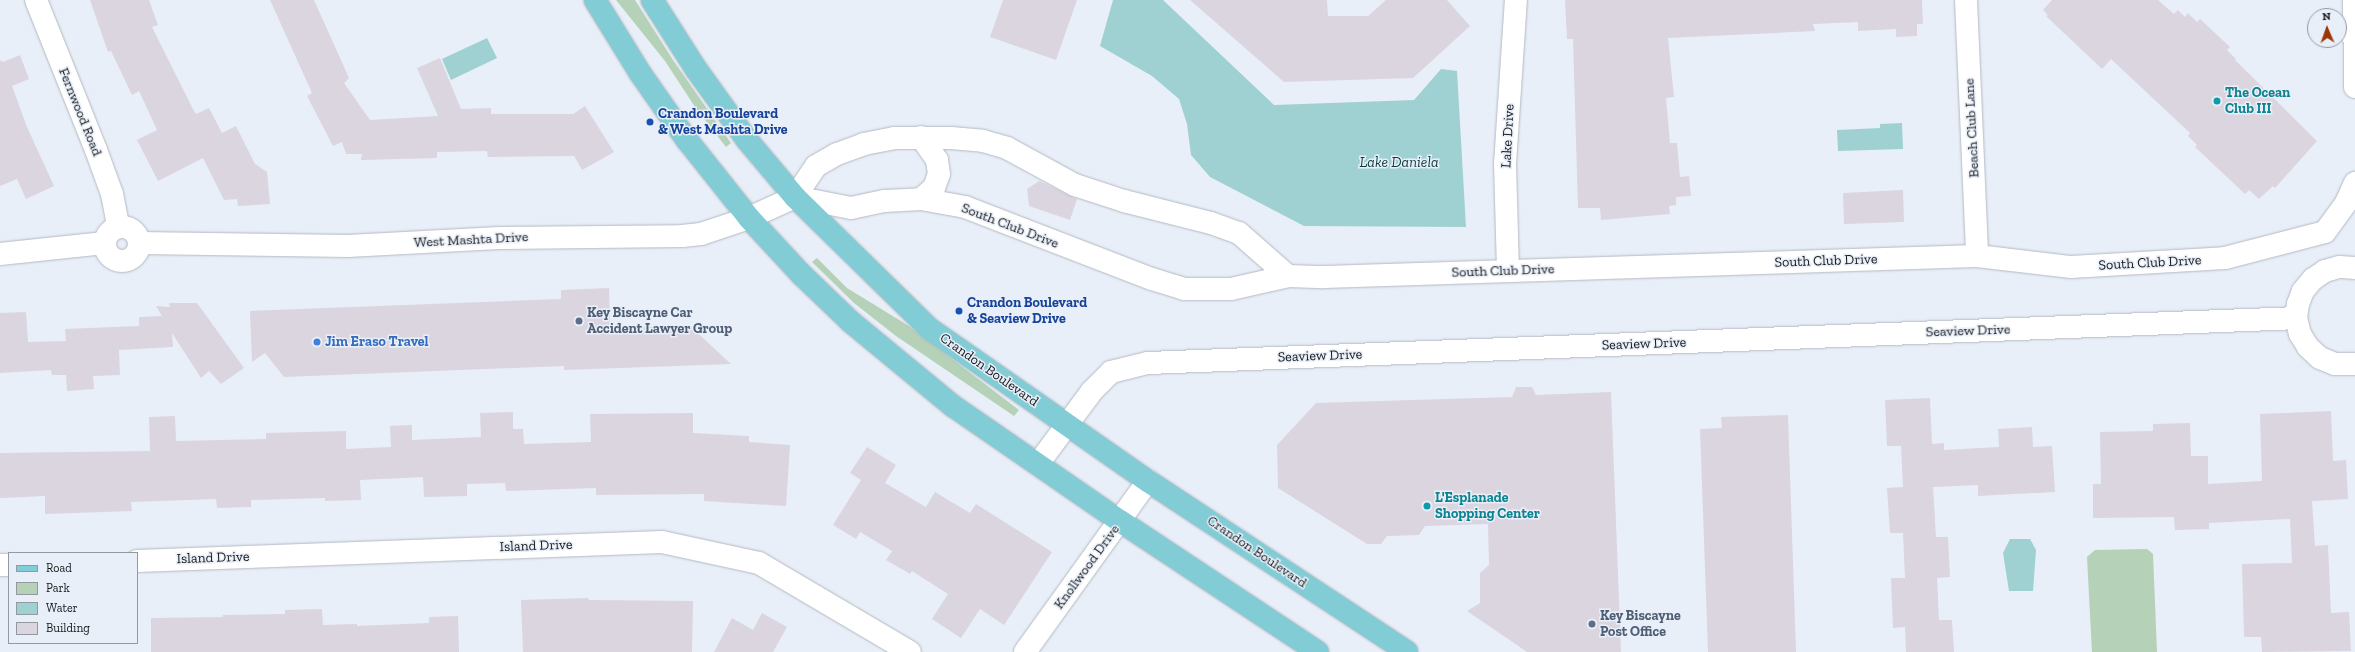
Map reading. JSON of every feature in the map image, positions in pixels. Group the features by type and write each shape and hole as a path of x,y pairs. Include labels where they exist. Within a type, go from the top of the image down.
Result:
{"main road":[{"path":"595,0 640,73 687,140 749,218 802,275 851,322 954,406 1120,521 1318,652"},
{"name":"Crandon Boulevard","path":"652,0 696,70 747,140 795,197 930,328 1148,481 1407,652"}],"street":[{"name":"Fernwood Road","path":"36,0 112,194 118,226"},
{"name":"Lake Drive","path":"1508,271 1505,164 1516,0"},
{"name":"Beach Club Lane","path":"1966,0 1977,256"},
{"path":"2354,0 2355,87"},
{"path":"921,137 937,160 939,174 934,188 921,199"},
{"path":"795,197 816,166 837,154 872,142 895,138 921,137 984,141 1019,154 1075,185 1124,201 1211,223 1239,233 1288,276"},
{"name":"South Club Drive","path":"795,197 851,208 885,201 921,199 965,207 1098,260 1184,289 1231,289 1288,276 1324,278 1977,256 2071,267 2225,258 2325,232 2351,205 2355,183"},
{"name":"West Mashta Drive","path":"139,243 348,246 503,238 682,236 700,234 749,218 795,197"},
{"path":"118,226 127,227 134,231 139,243 137,253 125,261 111,258 107,253 104,243 110,230 118,226"},
{"path":"0,254 104,243"},
{"path":"2355,268 2338,267 2325,271 2313,280 2303,291 2298,304 2296,318 2300,334 2308,348 2320,358 2335,364 2355,364"},
{"name":"Seaview Drive","path":"1038,464 1092,391 1111,372 1148,363 2296,318"},
{"name":"Knollwood Drive","path":"1025,652 1148,481"},
{"name":"Island Drive","path":"138,561 662,542 759,563 910,652"}],"green space":[{"path":"616,0 635,0 673,60 731,143 726,147 695,107 665,61"},
{"path":"817,258 847,288 909,326 1019,410 1014,416 896,336 854,303 812,262"},
{"path":"2147,549 2153,554 2157,652 2092,652 2087,557 2095,550"}],"water":[{"name":"Lake Daniela","path":"1113,0 1163,0 1274,105 1414,100 1441,69 1457,71 1466,227 1304,226 1210,177 1191,155 1187,124 1179,99 1152,76 1100,46"},
{"path":"487,38 497,58 451,80 442,59"},
{"path":"1902,123 1903,149 1838,151 1837,130 1880,128 1880,124"},
{"path":"2010,539 2030,539 2036,550 2033,591 2009,591 2003,553"}],"building":[{"path":"90,0 149,0 158,25 152,27 194,111 196,114 209,108 222,133 236,126 255,164 267,172 270,204 238,206 237,199 224,200 203,158 158,181 137,140 157,130 139,91 132,95 111,51 108,52"},
{"path":"270,0 314,0 349,78 344,83 370,120 438,116 417,68 440,58 461,109 491,108 491,114 573,114 585,106 614,152 582,170 574,156 488,157 487,151 437,152 437,158 361,160 362,154 346,154 342,142 333,146 307,96 312,93"},
{"path":"1003,0 1077,0 1056,60 990,37"},
{"path":"1190,0 1327,0 1328,16 1368,16 1386,0 1447,0 1470,26 1413,78 1284,82"},
{"path":"1565,0 1922,0 1923,24 1917,24 1917,36 1896,37 1896,29 1858,31 1858,22 1813,24 1815,31 1668,38 1674,97 1666,98 1670,143 1677,143 1680,177 1689,176 1691,196 1676,197 1676,205 1669,206 1670,214 1601,220 1600,208 1578,208 1573,39 1567,39"},
{"name":"The Ocean Club III","path":"2052,0 2158,0 2174,14 2178,10 2185,17 2188,13 2197,22 2200,19 2230,47 2227,50 2236,59 2235,60 2317,141 2275,188 2273,186 2259,199 2249,190 2245,194 2195,147 2197,145 2188,136 2190,133 2111,59 2102,69 2046,16 2048,15 2043,10"},
{"path":"20,55 29,79 12,86 27,127 54,186 26,199 17,179 0,186 0,60 3,62"},
{"path":"1039,181 1077,199 1070,220 1029,206 1027,189"},
{"path":"1903,190 1904,222 1844,224 1843,193"},
{"path":"609,288 610,328 690,326 731,364 564,370 564,366 284,377 265,353 252,362 250,311 561,299 561,290"},
{"path":"169,303 197,303 244,368 221,384 209,371 201,378 172,333 173,347 119,350 120,375 93,376 94,389 67,391 66,375 52,375 51,370 0,373 0,313 26,312 28,342 66,341 65,329 139,326 139,317 162,316 156,306 170,307"},
{"name":"L'Esplanade Shopping Center","path":"1516,387 1532,387 1536,395 1611,392 1621,652 1527,652 1467,611 1480,603 1480,573 1489,565 1488,524 1425,526 1419,535 1387,536 1381,544 1367,544 1278,488 1277,445 1316,403 1512,397"},
{"path":"1930,398 1932,444 1944,443 1944,450 1999,447 1998,429 2032,427 2033,447 2052,446 2055,492 1978,496 1978,485 1933,487 1936,537 1948,537 1950,577 1937,578 1939,620 1952,620 1954,652 1906,652 1905,627 1893,628 1891,578 1905,578 1903,533 1890,533 1887,488 1903,487 1901,446 1887,446 1885,400"},
{"path":"2331,411 2333,461 2346,460 2348,499 2312,501 2315,546 2328,545 2331,613 2349,612 2351,651 2262,652 2261,637 2244,637 2242,564 2292,563 2290,519 2209,523 2209,529 2175,530 2174,517 2093,518 2093,484 2101,484 2100,432 2153,431 2153,424 2190,423 2191,456 2208,456 2208,484 2262,481 2260,414"},
{"path":"513,412 513,429 523,429 524,444 591,442 590,414 693,413 693,433 749,436 749,442 790,445 786,506 704,501 704,494 596,495 596,488 506,491 505,483 467,484 467,496 424,497 423,477 360,480 361,500 325,501 325,498 251,500 251,507 217,508 216,499 131,502 132,511 45,514 45,496 0,498 0,453 150,451 149,417 175,416 176,441 266,439 266,433 346,431 346,449 391,447 390,426 412,425 412,440 481,437 480,413"},
{"path":"1788,415 1796,652 1708,652 1700,429 1722,428 1721,417"},
{"path":"867,447 896,465 885,483 926,507 935,492 970,513 976,504 1052,552 1004,625 980,609 961,638 932,619 948,594 912,571 910,574 886,560 892,551 860,532 856,539 833,525 861,480 850,473"},
{"path":"588,598 589,600 693,601 692,652 523,652 521,600"},
{"path":"322,609 323,625 357,624 357,626 429,623 429,617 458,616 459,652 151,652 151,618 285,614 285,610"},
{"path":"762,613 787,627 773,652 714,652 732,618 753,630"}],"place":[{"name":"The Ocean Club III","path":"2217,101"},
{"name":"Crandon Boulevard & West Mashta Drive","path":"650,122"},
{"name":"Crandon Boulevard & Seaview Drive","path":"959,311"},
{"name":"Key Biscayne Car Accident Lawyer Group","path":"579,321"},
{"name":"Jim Eraso Travel","path":"317,342"},
{"name":"L'Esplanade Shopping Center","path":"1427,506"},
{"name":"Key Biscayne Post Office","path":"1592,624"}]}
